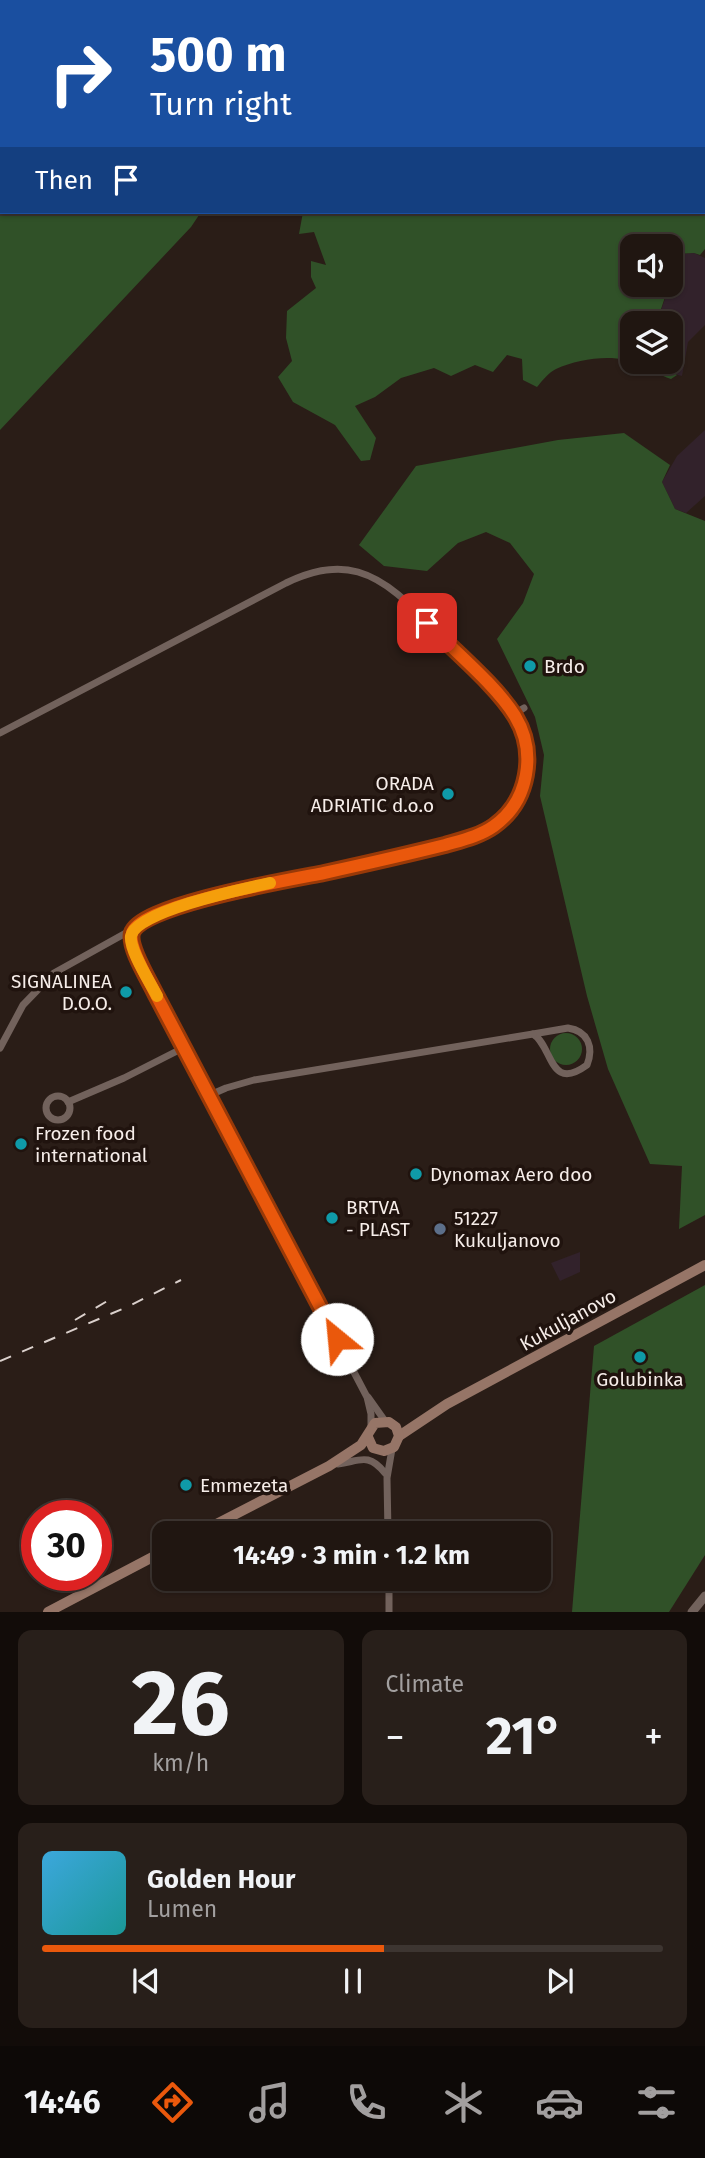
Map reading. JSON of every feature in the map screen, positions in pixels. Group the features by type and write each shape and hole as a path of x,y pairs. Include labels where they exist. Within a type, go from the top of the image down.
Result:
{"main road":[{"name":"Kukuljanovo","path":"223,1521 333,1465 361,1445 379,1421 403,1423 447,1404 705,1265"},
{"name":"Kukuljanovo","path":"333,1465 396,1445 399,1436 447,1404"},
{"path":"389,1422 399,1436"},
{"path":"369,1432 382,1449"},
{"path":"48,1612 152,1557"}],"street":[{"path":"0,733 300,577 335,569 356,571 377,579 409,605 500,696 520,724 527,749 527,774 515,803 503,818 477,836 208,897 162,913 54,973 23,1005 0,1048"},
{"path":"409,605 416,597"},
{"path":"219,606 224,616"},
{"path":"137,648 142,658"},
{"path":"514,714 524,708"},
{"path":"134,929 131,934 133,947 367,1397 372,1414 369,1432"},
{"path":"210,1095 254,1080 568,1028 582,1032 590,1044 587,1065 573,1072 559,1070 548,1060 545,1044 533,1034"},
{"path":"68,1102 124,1078 185,1047"},
{"path":"367,1397 389,1422"},
{"path":"382,1449 388,1521"},
{"path":"333,1465 367,1459 377,1464 386,1476"},
{"path":"389,1591 389,1612"},
{"path":"692,1612 705,1596"}],"shaded area":[{"path":"694,253 705,258 705,325 688,342 683,370 683,311 661,311 666,297 683,297 683,254"},
{"path":"705,430 705,496 686,513 675,509 662,482 677,456"},
{"path":"580,1252 580,1272 560,1281 551,1263"}],"green space":[{"path":"0,214 200,214 191,227 0,430"},
{"path":"303,214 705,214 705,249 700,255 683,254 683,234 620,234 620,297 665,297 660,311 620,311 620,359 599,358 566,365 553,370 537,387 523,380 522,359 507,355 493,372 475,365 451,376 434,368 401,378 375,397 355,406 376,438 370,460 361,461 335,425 293,402 278,377 292,361 286,338 287,311 316,288 311,277 311,261 326,265 314,232 299,234"},
{"path":"660,374 677,375 671,379"},
{"path":"624,433 670,465 662,482 675,509 705,521 705,1215 679,1229 682,1166 650,1164 608,1069 587,996 540,796 544,755 535,717 497,639 523,603 534,574 510,543 486,532 458,543 427,571 384,566 359,545 416,466 558,440"},
{"path":"566,1033 578,1037 582,1049 578,1061 566,1065 554,1061 550,1049 554,1037"},
{"path":"705,1285 705,1555 669,1612 572,1612 594,1346"}],"railway":[{"path":"0,1361 127,1307 181,1280"},
{"path":"75,1320 109,1300"}],"slow traffic":[{"path":"157,996 133,947 131,934 134,929 185,904 270,883"}],"place":[{"name":"Brdo","path":"530,666"},
{"name":"ORADA ADRIATIC d.o.o","path":"448,794"},
{"name":"SIGNALINEA D.O.O.","path":"126,992"},
{"name":"Frozen food international","path":"21,1144"},
{"name":"Dynomax Aero doo","path":"416,1174"},
{"name":"BRTVA - PLAST","path":"332,1218"},
{"name":"51227 Kukuljanovo","path":"440,1229"},
{"name":"Golubinka","path":"640,1357"},
{"name":"Emmezeta","path":"186,1485"}],"route":[{"path":"337,1339 155,993 133,947 131,934 134,929 162,913 185,904 445,845 477,836 503,818 520,794 527,774 527,749 520,724 500,696 427,623"}]}
